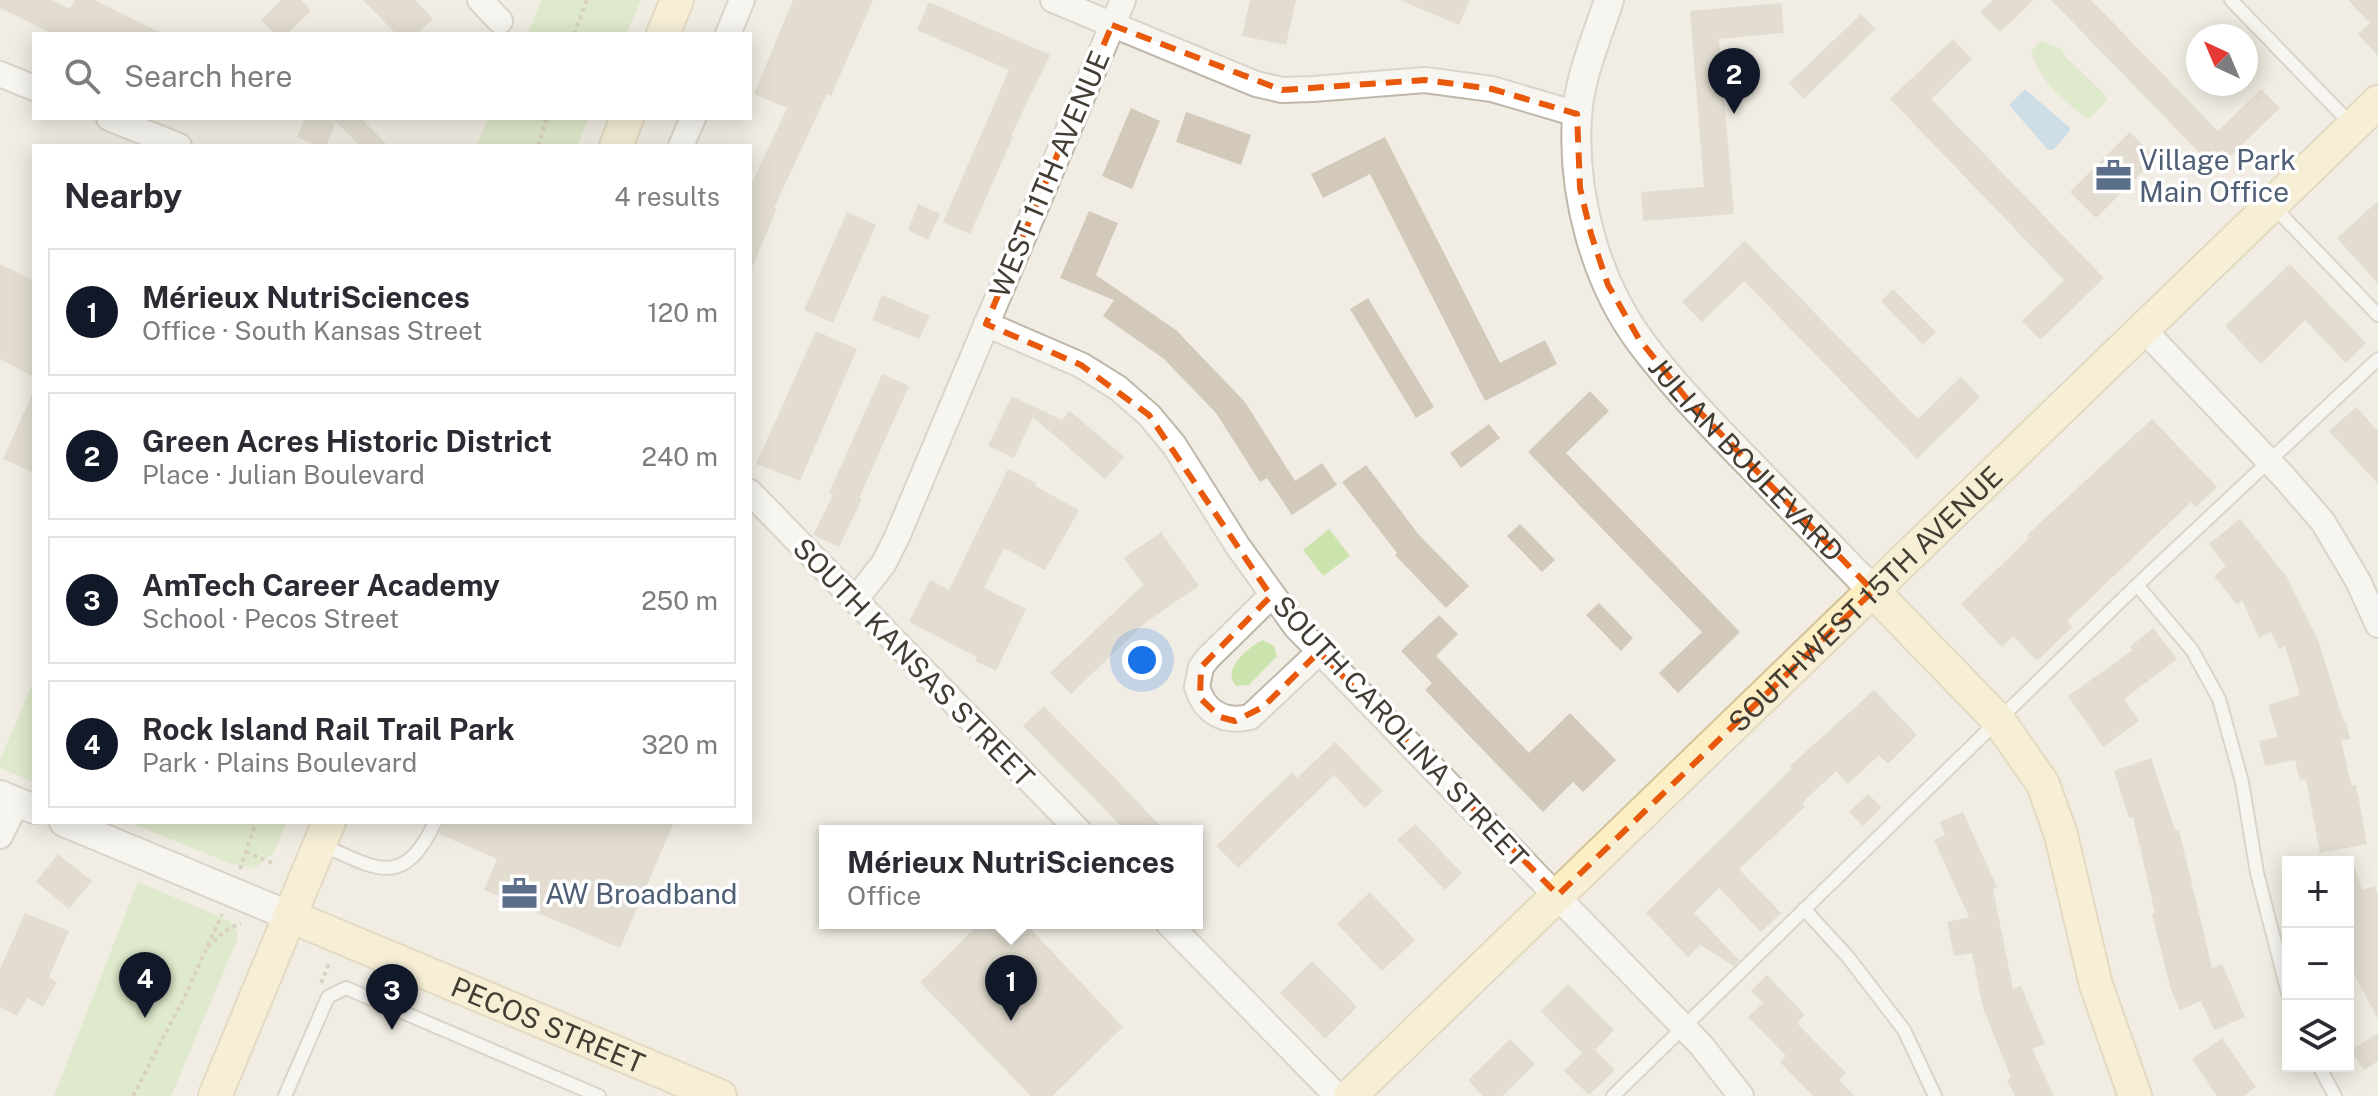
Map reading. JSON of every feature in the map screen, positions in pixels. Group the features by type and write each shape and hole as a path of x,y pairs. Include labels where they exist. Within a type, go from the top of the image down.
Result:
{"main road":[{"path":"664,32 677,0"},
{"name":"SOUTHWEST 15TH AVENUE","path":"1350,1096 2378,102"},
{"path":"617,144 626,120"},
{"name":"JULIAN BOULEVARD","path":"1873,591 1999,721 2043,784 2061,835 2096,985 2135,1096"},
{"path":"215,1096 325,833"},
{"name":"PECOS STREET","path":"290,916 720,1096"}],"street":[{"path":"480,0 500,21"},
{"path":"729,32 742,0"},
{"path":"1053,0 1256,84 1282,90 1425,80 1492,89 1577,114"},
{"name":"WEST 11TH AVENUE","path":"855,600 884,563 897,537 1123,0"},
{"name":"JULIAN BOULEVARD","path":"1612,0 1586,71 1577,114 1577,164 1591,234 1608,285 1639,339 1687,399 1873,591"},
{"path":"0,74 32,87"},
{"path":"114,120 174,144"},
{"path":"682,144 692,120"},
{"name":"SOUTH CAROLINA STREET","path":"986,324 1081,365 1118,388 1149,415 1174,445 1271,596 1319,652 1558,895 1683,1027 1741,1096"},
{"path":"2143,329 2323,522 2358,581 2378,625"},
{"name":"SOUTH KANSAS STREET","path":"752,494 1073,825"},
{"path":"1271,596 1201,667 1197,687 1208,709 1220,717 1235,721 1250,717 1319,652"},
{"path":"0,836 17,802"},
{"path":"69,824 290,916"},
{"path":"1174,929 1337,1096"}],"lane":[{"path":"2231,0 2353,126"},
{"path":"2272,205 2378,315"},
{"path":"1613,1096 2137,585 2378,359"},
{"path":"2137,585 2192,650 2219,699 2242,782 2257,873 2282,970"},
{"path":"325,833 378,870 407,864 434,824"},
{"path":"1804,909 1848,957 1904,1030 1935,1096"},
{"path":"285,1096 328,997 346,988 599,1096"},
{"path":"2322,1072 2335,1096"}],"path":[{"path":"575,32 587,0"},
{"path":"539,144 546,120"},
{"path":"133,1096 185,996 232,892 255,824"},
{"path":"246,852 273,863"},
{"path":"206,949 225,931 241,923"}],"highlighted area":[{"path":"1112,25 1282,90 1425,80 1492,89 1577,114 1580,188 1591,234 1608,285 1639,339 1687,399 1873,591 1558,895 1319,652 1263,707 1235,721 1220,717 1200,698 1201,667 1271,596 1149,415 1081,365 986,324"}],"green space":[{"path":"542,0 641,0 627,32 528,32"},
{"path":"2041,41 2062,49 2066,57 2105,95 2107,100 2090,118 2059,95 2041,74 2031,52"},
{"path":"488,120 588,120 578,144 477,144"},
{"path":"1329,529 1350,556 1323,576 1303,550"},
{"path":"1263,640 1274,646 1277,656 1249,685 1236,686 1232,680 1234,666 1244,653"},
{"path":"32,685 32,781 0,768 0,760"},
{"path":"133,824 286,824 274,852 255,868 229,863"},
{"path":"138,882 230,921 237,932 237,940 171,1096 54,1096"}],"water":[{"path":"2025,89 2070,128 2053,150 2048,150 2009,105"}],"building":[{"path":"0,0 52,0 70,9 75,0 95,0 159,32 49,32 0,8"},
{"path":"281,0 301,0 311,11 289,32 273,32 261,20"},
{"path":"363,0 415,0 433,19 419,32 394,32"},
{"path":"793,0 873,0 831,96 827,94 774,208 777,209 752,267 752,183 787,108 754,94"},
{"path":"1250,0 1296,0 1286,45 1242,36"},
{"path":"1400,0 1470,0 1459,25"},
{"path":"1993,0 2034,0 2000,32 1980,12"},
{"path":"2051,0 2091,0 2218,131 2254,96 2258,96 2261,89 2280,108 2216,170"},
{"path":"2348,0 2378,0 2378,56 2358,34 2370,23"},
{"path":"929,2 1050,55 1011,136 970,234 943,222 1009,70 917,30"},
{"path":"1781,3 1784,33 1719,39 1734,214 1643,221 1641,192 1704,187 1690,11"},
{"path":"1861,14 1875,29 1804,99 1789,83"},
{"path":"1953,39 1972,59 1931,99 2104,278 2040,340 2022,321 2064,280 1890,99"},
{"path":"1131,108 1160,121 1132,189 1102,176"},
{"path":"1186,112 1251,135 1241,165 1176,142"},
{"path":"304,120 336,122 327,144 313,144 297,137"},
{"path":"334,120 363,120 386,144 358,144"},
{"name":"Village Park Main Office","path":"2130,132 2156,158 2096,218 2070,192"},
{"path":"1385,137 1500,363 1545,340 1557,364 1485,401 1370,174 1323,198 1311,174"},
{"path":"2378,201 2378,284 2337,238"},
{"path":"918,204 940,214 928,240 908,230"},
{"path":"1089,211 1118,223 1096,275 1176,330 1245,402 1295,481 1322,463 1337,485 1292,515 1267,478 1260,482 1216,413 1164,359 1103,316 1114,300 1060,278"},
{"path":"847,212 876,225 833,323 804,310"},
{"path":"1745,241 1918,419 1961,377 1980,397 1917,459 1744,281 1702,322 1682,302"},
{"path":"0,264 32,280 32,376 0,359"},
{"path":"2290,264 2366,343 2346,363 2305,320 2261,364 2225,326"},
{"path":"1893,289 1936,332 1923,345 1881,301"},
{"path":"882,295 930,316 919,339 872,320"},
{"path":"1368,298 1434,407 1416,418 1350,309"},
{"path":"816,331 857,349 800,481 756,464"},
{"path":"882,374 909,386 839,547 813,535 833,495 829,493"},
{"path":"1590,391 1609,411 1566,453 1740,632 1678,693 1659,673 1702,632 1528,452"},
{"path":"32,394 32,472 3,459"},
{"path":"1012,396 1062,420 1070,411 1124,457 1105,479 1033,417 1014,458 988,446"},
{"path":"2356,407 2378,431 2378,484 2329,431"},
{"path":"2152,419 2217,487 2196,507 2191,502 2067,621 2072,627 2037,661 2013,636 2002,647 1961,604 2029,538 2027,535"},
{"path":"1489,424 1500,438 1461,468 1450,453"},
{"path":"1366,465 1419,535 1469,586 1446,608 1395,555 1397,553 1342,482"},
{"path":"1008,469 1079,510 1045,570 1004,548 984,588 1026,609 996,671 975,661 977,657 909,622 930,580 949,590"},
{"path":"2240,519 2287,577 2319,643 2346,722 2350,739 2341,740 2351,785 2356,785 2367,844 2320,853 2306,779 2300,780 2295,760 2265,766 2259,741 2278,737 2268,705 2300,695 2285,646 2279,649 2271,632 2259,638 2242,600 2237,605 2214,576 2226,566 2209,544"},
{"path":"1520,524 1555,560 1542,572 1507,536"},
{"path":"1161,532 1199,586 1146,622 1071,694 1050,673 1143,585 1124,558"},
{"path":"1599,603 1633,638 1621,651 1586,615"},
{"path":"1439,615 1458,634 1436,656 1529,753 1570,713 1616,760 1583,792 1573,782 1543,812 1425,690 1432,683 1401,651"},
{"path":"2153,628 2177,659 2124,699 2139,721 2103,747 2068,696 2133,650 2130,647"},
{"path":"1874,690 1917,735 1888,764 1879,755 1848,784 1836,771 1802,803 1805,807 1739,869 1781,913 1761,932 1719,888 1694,913 1739,960 1734,966 1700,945 1688,957 1646,913 1792,768 1790,766"},
{"path":"1044,706 1159,825 1120,825 1023,726"},
{"path":"1335,742 1383,791 1365,808 1334,775 1238,868 1216,846 1292,772 1297,778"},
{"path":"2151,758 2175,830 2179,830 2212,968 2222,964 2245,1017 2214,1030 2201,1001 2180,1010 2171,990 2133,817 2129,818 2114,771"},
{"path":"1868,794 1882,808 1863,826 1849,812"},
{"path":"1963,812 1997,887 1993,889 2013,989 2021,986 2045,1044 2032,1049 2054,1096 2015,1096 1983,1008 1972,953 1954,956 1947,922 1969,917 1934,840 1945,835 1940,822"},
{"path":"443,824 673,824 620,948 484,890 497,859 439,834"},
{"path":"1415,824 1462,873 1445,890 1397,840"},
{"path":"58,854 92,881 69,909 36,882"},
{"path":"2354,865 2362,890 2375,886 2378,896 2378,1019 2354,974"},
{"path":"1370,892 1415,940 1382,971 1337,924"},
{"path":"25,913 69,931 49,977 57,982 43,1007 27,998 17,1016 0,1007 0,969"},
{"path":"974,929 1031,929 1123,1027 1052,1096 1031,1096 920,982"},
{"path":"1312,961 1357,1007 1325,1039 1280,993"},
{"path":"1767,975 1805,1015 1797,1023 1846,1073 1839,1080 1854,1096 1813,1096 1780,1062 1786,1056 1748,1017 1763,1003 1751,991"},
{"path":"1568,984 1614,1030 1595,1050 1615,1070 1589,1095 1564,1071 1582,1053 1541,1011"},
{"path":"2378,1033 2378,1061 2364,1070 2354,1055 2354,1048"},
{"path":"2222,1038 2256,1087 2244,1096 2217,1096 2192,1059"},
{"path":"1510,1039 1535,1064 1502,1096 1483,1096 1468,1080"}],"place":[{"name":"Green Acres Historic District","path":"1734,114"},
{"name":"Village Park Main Office","path":"2113,175"},
{"name":"AW Broadband","path":"519,893"},
{"name":"Rock Island Rail Trail Park","path":"145,1018"},
{"name":"Mérieux NutriSciences","path":"1011,1021"},
{"name":"AmTech Career Academy","path":"392,1030"}]}
